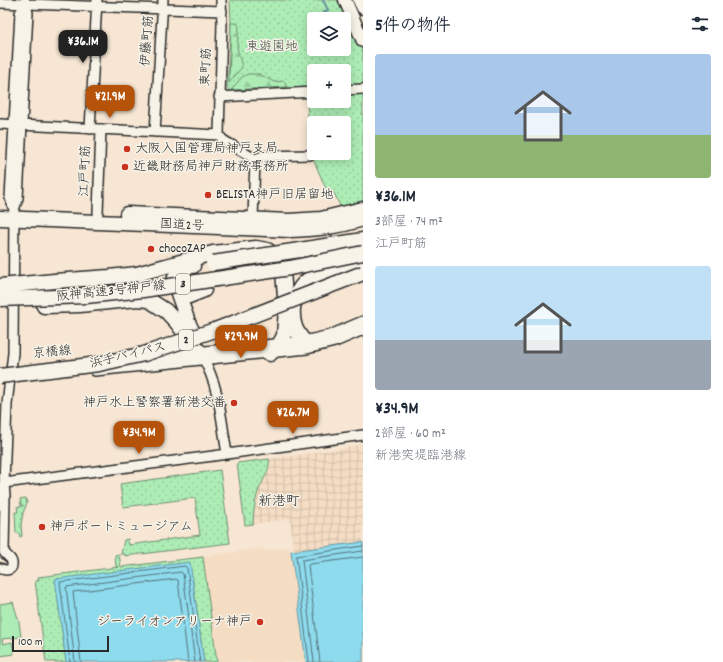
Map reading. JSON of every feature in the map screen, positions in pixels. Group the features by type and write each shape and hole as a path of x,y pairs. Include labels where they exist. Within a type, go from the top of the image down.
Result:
{"highway":[{"name":"国道2号","path":"0,209 14,214 290,230 324,229 363,219"},
{"name":"国道2号","path":"0,218 14,214 98,213 289,221 320,219 363,209"},
{"name":"3","path":"0,286 125,276 150,271 190,258 213,258 363,240"},
{"name":"阪神高速3号神戸線","path":"0,290 71,289 142,282 288,260 338,251 363,244"},
{"name":"3","path":"203,356 188,322 175,287 174,279 176,273 185,268 213,258 256,248 267,250 275,255 282,265 283,270 288,331"},
{"name":"阪神高速3号神戸線","path":"0,299 57,298 115,293 290,268 363,252"},
{"path":"288,331 297,291 306,280 314,275 363,260"},
{"path":"189,296 219,285 290,268"},
{"name":"浜手バイパス","path":"5,376 99,364 144,354 215,330 335,284 363,275"},
{"name":"浜手バイパス","path":"5,376 100,366 145,356 189,342 363,275"},
{"name":"3","path":"0,304 44,306 136,299 149,300 166,310 203,356"}],"main road":[{"path":"345,0 363,41"},
{"path":"359,0 363,8"}],"street":[{"name":"伊藤町筋","path":"155,132 163,0"},
{"name":"東町筋","path":"219,135 221,0"},
{"name":"京橋線","path":"25,2 20,13 18,124 10,198 14,214 13,353 5,376 203,356 288,331 330,335 363,321"},
{"path":"0,3 96,3 163,10 222,11"},
{"name":"江戸町筋","path":"90,129 96,3"},
{"path":"351,90 363,89"},
{"path":"219,97 307,92"},
{"path":"0,124 219,135 223,140 255,159"},
{"name":"江戸町筋","path":"98,213 101,129"},
{"path":"255,159 263,156 307,155"},
{"path":"253,219 255,159"},
{"path":"311,296 363,281"},
{"name":"京橋線","path":"288,331 314,348 335,342 363,330"},
{"path":"203,356 211,371 218,392 227,454"},
{"path":"0,568 8,570 11,568 12,564 11,560 5,555 4,552 6,433 5,376"},
{"path":"4,483 344,439 363,435"},
{"path":"0,505 0,496 4,483"}],"shaded area":[{"path":"363,444 363,542 294,551 290,519 253,524 253,516 258,493 270,467 269,459 340,449"},
{"path":"290,547 306,662 204,662 190,558 263,548 264,551"}],"green space":[{"name":"東遊園地","path":"230,0 341,0 346,12 307,12 307,56 351,56 351,24 363,52 363,203 342,210 334,193 326,189 314,160 351,160 351,116 308,116 307,108 351,108 351,64 307,64 307,100 305,88 230,92 227,87 231,21"},
{"path":"231,23 238,24 239,27 237,47 242,67 229,83"},
{"path":"248,74 259,74 274,82 284,81 287,87 231,90 242,77"},
{"path":"269,459 269,468 256,500 253,524 245,525 237,463"},
{"path":"220,470 230,543 125,556 125,554 121,554 124,540 128,539 129,545 200,535 195,498 123,507 120,484"},
{"path":"26,498 27,503 23,513 21,525 22,536 20,537 19,533 16,533 15,512 18,512 17,507 23,506 21,505 20,499"},
{"path":"119,554 121,567 203,557 217,662 204,662 192,575 57,592 66,662 46,662 35,581 39,580 38,577 119,567 116,567 115,555"},
{"path":"13,602 19,622 21,637 2,639 3,644 12,642 14,654 0,656 0,604"}],"water":[{"path":"363,542 363,662 306,662 291,551"},
{"path":"190,562 204,662 66,662 55,579"}],"waterway":[{"path":"323,0 328,10 324,12"}],"place":[{"name":"大阪入国管理局神戸支局","path":"127,149"},
{"name":"近畿財務局神戸財務事務所","path":"125,167"},
{"name":"BELISTA神戸旧居留地","path":"208,195"},
{"name":"chocoZAP","path":"151,249"},
{"name":"神戸水上警察署新港交番","path":"234,403"},
{"name":"神戸ポートミュージアム","path":"42,527"},
{"name":"ジーライオンアリーナ神戸","path":"260,622"}],"district":[{"name":"新港町","path":"279,502"}]}
